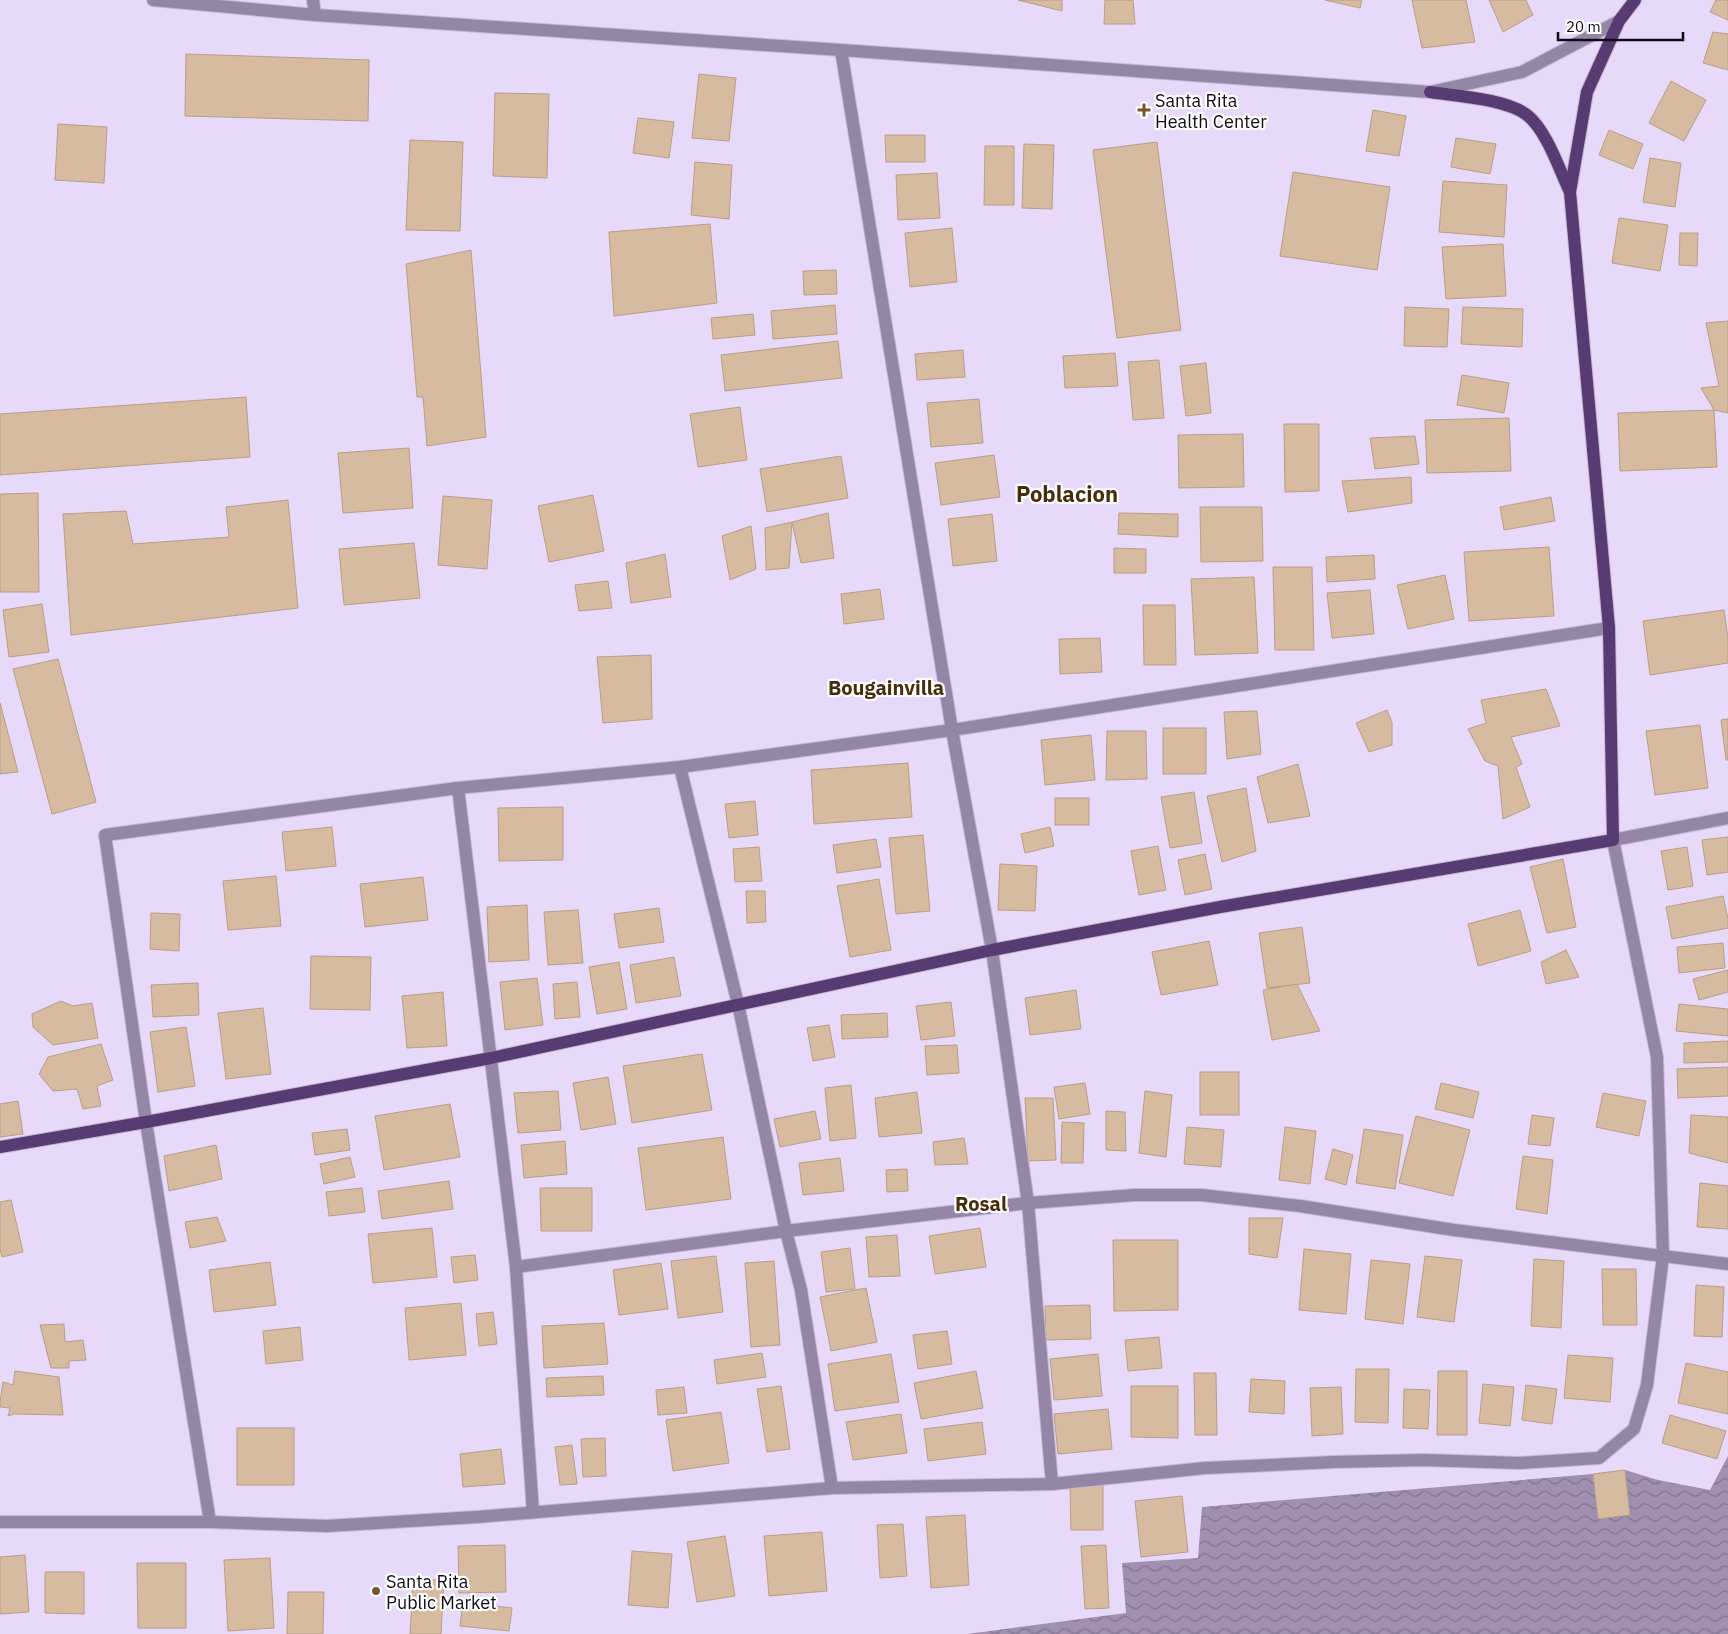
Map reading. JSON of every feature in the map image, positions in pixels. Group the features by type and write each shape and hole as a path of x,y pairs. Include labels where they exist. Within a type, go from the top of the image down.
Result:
{"main road":[{"path":"0,1147 491,1058 992,950 1220,907 1613,840 1610,628 1570,192 1587,92 1620,22 1635,0"},
{"path":"1430,92 1506,104 1527,115 1543,134 1570,192"}],"street":[{"path":"153,0 203,2 315,15 1430,92 1522,72 1620,22"},
{"path":"313,0 315,15"},
{"path":"841,50 952,730 992,950 1028,1203 1052,1484"},
{"path":"210,1522 146,1122 105,835 458,788 680,767 952,730 1610,628"},
{"path":"680,767 738,1004 786,1231 801,1290 832,1488"},
{"path":"458,788 516,1267 533,1512"},
{"path":"0,1522 210,1522 328,1526 832,1488 1052,1484 1204,1468 1423,1460 1520,1463 1599,1458 1634,1429 1647,1385 1663,1256 1657,1057 1613,840 1728,818"},
{"path":"516,1267 786,1231 1028,1203 1135,1195 1201,1195 1300,1206 1454,1230 1728,1264"}],"water":[{"path":"1728,1456 1728,1634 968,1634 1126,1613 1122,1563 1198,1558 1202,1507 1625,1470 1658,1480 1710,1490"}],"building":[{"path":"1018,0 1062,0 1062,11"},
{"path":"1105,0 1133,0 1135,24 1104,24"},
{"path":"1325,0 1362,0 1360,8"},
{"path":"1412,0 1466,0 1475,42 1422,48"},
{"path":"1489,0 1526,0 1533,15 1503,32"},
{"path":"1716,0 1728,0 1728,20 1710,12"},
{"path":"1713,32 1728,34 1728,70 1703,63"},
{"path":"186,54 369,60 368,121 185,116"},
{"path":"699,74 736,78 729,141 692,138"},
{"path":"1671,81 1706,100 1684,141 1649,123"},
{"path":"495,93 549,94 547,178 493,176"},
{"path":"1373,110 1406,116 1399,156 1366,151"},
{"path":"638,118 674,122 669,158 633,153"},
{"path":"58,124 107,127 104,183 55,180"},
{"path":"1609,130 1643,144 1633,169 1599,155"},
{"path":"885,135 925,135 925,162 886,162"},
{"path":"1456,138 1496,144 1490,174 1451,167"},
{"path":"410,140 463,142 460,231 406,230"},
{"path":"1157,142 1181,330 1117,338 1093,150"},
{"path":"1024,144 1054,145 1052,209 1022,208"},
{"path":"985,146 1014,146 1014,205 984,205"},
{"path":"1650,158 1681,163 1675,207 1643,202"},
{"path":"695,162 732,165 729,219 691,215"},
{"path":"1293,172 1390,187 1377,270 1280,256"},
{"path":"937,173 940,218 898,220 896,175"},
{"path":"1443,181 1507,185 1504,237 1439,232"},
{"path":"1619,218 1668,225 1660,271 1612,263"},
{"path":"710,224 717,303 614,316 609,232"},
{"path":"952,228 957,282 910,287 905,233"},
{"path":"1680,233 1698,233 1697,266 1679,265"},
{"path":"1503,244 1506,296 1446,299 1442,247"},
{"path":"471,250 486,437 427,446 423,397 417,397 406,264"},
{"path":"836,270 837,294 804,295 803,271"},
{"path":"835,305 837,334 773,339 771,311"},
{"path":"1405,307 1449,309 1447,347 1404,346"},
{"path":"1463,307 1523,309 1522,347 1461,344"},
{"path":"753,314 755,335 713,339 711,318"},
{"path":"1728,321 1728,413 1714,410 1701,388 1719,386 1706,323"},
{"path":"838,341 842,378 725,391 721,355"},
{"path":"963,350 965,377 917,380 915,354"},
{"path":"1115,353 1118,386 1065,388 1063,356"},
{"path":"1159,360 1164,418 1133,420 1128,362"},
{"path":"1206,363 1211,413 1186,416 1180,366"},
{"path":"1462,375 1509,383 1504,413 1457,405"},
{"path":"246,397 250,457 0,475 0,414"},
{"path":"979,399 983,443 931,447 927,403"},
{"path":"740,407 747,460 698,467 690,414"},
{"path":"1714,410 1717,467 1620,471 1618,413"},
{"path":"1509,418 1511,471 1427,473 1425,420"},
{"path":"1284,424 1319,424 1319,491 1285,492"},
{"path":"1243,434 1244,487 1179,488 1178,435"},
{"path":"1415,436 1419,464 1375,469 1370,438"},
{"path":"409,448 413,508 343,513 338,453"},
{"path":"994,455 1000,497 941,505 935,463"},
{"path":"841,456 848,498 767,512 760,469"},
{"path":"1411,477 1412,503 1348,512 1342,481"},
{"path":"38,493 39,592 0,592 0,494"},
{"path":"593,495 604,551 549,562 538,506"},
{"path":"443,496 492,500 487,569 438,565"},
{"path":"1551,497 1555,521 1504,530 1500,507"},
{"path":"288,500 298,608 71,635 63,514 126,511 133,544 229,537 226,507"},
{"path":"1200,507 1262,507 1263,561 1201,562"},
{"path":"828,513 834,558 801,563 792,522"},
{"path":"1119,513 1178,514 1178,537 1118,534"},
{"path":"992,514 997,561 953,566 948,519"},
{"path":"792,522 789,568 766,570 765,528"},
{"path":"751,526 756,569 730,580 722,536"},
{"path":"414,543 420,598 344,605 339,549"},
{"path":"1549,547 1554,616 1469,621 1464,552"},
{"path":"1114,548 1146,549 1146,573 1114,573"},
{"path":"665,554 671,597 631,603 626,563"},
{"path":"1374,555 1375,579 1327,582 1326,557"},
{"path":"1273,567 1312,567 1314,650 1275,650"},
{"path":"1445,575 1454,619 1408,629 1397,585"},
{"path":"1254,577 1258,653 1195,655 1191,579"},
{"path":"608,581 612,608 579,611 575,585"},
{"path":"880,589 884,619 844,624 841,594"},
{"path":"1370,590 1374,634 1332,638 1327,593"},
{"path":"42,604 49,652 9,657 3,610"},
{"path":"1143,605 1175,605 1176,665 1144,665"},
{"path":"1724,610 1728,638 1728,663 1650,675 1643,621"},
{"path":"1100,638 1102,672 1060,674 1059,639"},
{"path":"651,655 652,719 603,723 597,657"},
{"path":"58,659 96,802 52,814 13,669"},
{"path":"1546,689 1560,726 1511,737 1522,764 1516,767 1530,807 1503,819 1498,766 1485,761 1468,729 1486,723 1481,700"},
{"path":"0,703 3,714 18,772 0,774"},
{"path":"1387,710 1392,722 1392,745 1369,752 1356,723"},
{"path":"1257,711 1261,754 1227,759 1224,712"},
{"path":"1728,719 1728,760 1726,760 1721,720"},
{"path":"1700,725 1708,788 1655,795 1646,731"},
{"path":"1163,728 1206,728 1206,774 1163,774"},
{"path":"1107,731 1146,731 1147,779 1106,780"},
{"path":"1091,735 1095,780 1045,785 1041,740"},
{"path":"908,763 912,817 814,824 811,770"},
{"path":"1298,764 1310,816 1268,823 1257,777"},
{"path":"1246,788 1256,851 1222,862 1207,796"},
{"path":"1194,792 1202,843 1170,848 1161,797"},
{"path":"1055,798 1089,798 1089,825 1055,825"},
{"path":"755,801 758,835 729,838 725,804"},
{"path":"563,807 563,860 499,861 498,808"},
{"path":"332,827 336,866 286,871 282,832"},
{"path":"1050,827 1054,846 1025,853 1021,834"},
{"path":"923,835 930,911 896,914 889,838"},
{"path":"1728,837 1728,872 1707,875 1702,840"},
{"path":"876,839 881,867 837,873 833,845"},
{"path":"1158,846 1166,890 1139,895 1131,851"},
{"path":"759,847 762,881 735,882 733,849"},
{"path":"1687,847 1693,886 1668,890 1661,851"},
{"path":"1205,854 1212,889 1185,895 1178,860"},
{"path":"1563,859 1576,927 1547,933 1530,867"},
{"path":"1000,864 1037,866 1035,911 998,910"},
{"path":"276,876 281,926 228,930 223,881"},
{"path":"423,877 428,920 365,927 360,884"},
{"path":"879,879 891,950 850,957 837,886"},
{"path":"746,891 765,891 766,922 747,923"},
{"path":"1723,896 1728,928 1672,939 1666,907"},
{"path":"527,905 529,960 489,962 487,907"},
{"path":"659,908 664,942 619,948 614,914"},
{"path":"578,910 583,963 548,965 544,912"},
{"path":"1520,910 1531,951 1478,966 1468,924"},
{"path":"151,913 180,914 179,951 150,949"},
{"path":"1302,927 1310,983 1267,988 1259,933"},
{"path":"1209,941 1218,985 1161,995 1152,952"},
{"path":"1723,943 1725,968 1679,973 1677,947"},
{"path":"1566,950 1579,977 1546,984 1541,962"},
{"path":"311,956 371,957 370,1010 310,1009"},
{"path":"674,957 681,996 636,1003 630,965"},
{"path":"619,962 627,1009 597,1014 589,967"},
{"path":"1728,970 1728,992 1699,1000 1693,979"},
{"path":"537,978 543,1025 505,1030 500,982"},
{"path":"577,982 580,1017 555,1019 553,984"},
{"path":"198,983 199,1015 153,1017 151,985"},
{"path":"1297,984 1320,1031 1272,1040 1263,990"},
{"path":"1076,990 1081,1029 1030,1035 1025,998"},
{"path":"443,992 447,1046 407,1048 402,996"},
{"path":"61,1001 73,1006 92,1003 98,1038 53,1045 33,1027 32,1014"},
{"path":"951,1002 955,1036 921,1040 916,1006"},
{"path":"1679,1004 1728,1009 1728,1036 1676,1031"},
{"path":"263,1008 271,1074 226,1079 218,1013"},
{"path":"887,1013 888,1037 842,1039 841,1015"},
{"path":"829,1025 835,1057 813,1061 807,1028"},
{"path":"186,1027 195,1086 158,1092 150,1032"},
{"path":"1728,1041 1728,1062 1684,1063 1684,1043"},
{"path":"101,1044 113,1080 97,1086 101,1106 83,1109 77,1089 53,1091 39,1074 48,1057"},
{"path":"957,1045 959,1073 927,1075 925,1046"},
{"path":"702,1054 712,1110 632,1123 623,1066"},
{"path":"1728,1067 1728,1096 1678,1098 1677,1069"},
{"path":"1200,1072 1239,1072 1239,1115 1200,1115"},
{"path":"608,1077 616,1124 581,1130 573,1083"},
{"path":"1085,1083 1090,1114 1059,1119 1054,1087"},
{"path":"1441,1083 1479,1092 1473,1118 1435,1109"},
{"path":"851,1085 856,1138 830,1141 825,1088"},
{"path":"558,1091 561,1130 518,1133 514,1093"},
{"path":"1145,1091 1172,1095 1166,1157 1139,1153"},
{"path":"917,1092 922,1133 879,1137 875,1098"},
{"path":"1603,1093 1646,1101 1639,1136 1596,1127"},
{"path":"1025,1098 1053,1098 1056,1160 1028,1161"},
{"path":"18,1101 23,1134 0,1137 0,1104"},
{"path":"450,1104 460,1157 384,1170 375,1116"},
{"path":"815,1111 821,1139 780,1147 774,1119"},
{"path":"1106,1111 1125,1112 1126,1151 1106,1150"},
{"path":"1532,1115 1554,1118 1550,1146 1528,1144"},
{"path":"1691,1115 1728,1117 1728,1163 1689,1153"},
{"path":"1416,1116 1470,1130 1453,1196 1399,1183"},
{"path":"1062,1122 1084,1123 1083,1163 1061,1163"},
{"path":"1187,1127 1224,1130 1221,1167 1184,1164"},
{"path":"1285,1127 1316,1131 1310,1184 1279,1180"},
{"path":"347,1129 350,1150 315,1155 312,1133"},
{"path":"1364,1129 1403,1135 1395,1189 1356,1183"},
{"path":"723,1137 731,1199 646,1210 638,1148"},
{"path":"964,1138 968,1164 935,1165 933,1142"},
{"path":"565,1141 567,1174 524,1178 521,1145"},
{"path":"216,1145 222,1179 169,1191 164,1156"},
{"path":"1333,1149 1353,1155 1346,1185 1325,1179"},
{"path":"1523,1156 1553,1160 1547,1214 1516,1209"},
{"path":"350,1157 355,1177 324,1184 320,1164"},
{"path":"840,1158 844,1191 803,1195 799,1163"},
{"path":"907,1169 908,1191 887,1192 886,1170"},
{"path":"449,1181 453,1209 382,1219 378,1191"},
{"path":"1700,1183 1728,1186 1728,1229 1697,1227"},
{"path":"362,1188 365,1212 329,1216 326,1192"},
{"path":"540,1188 592,1188 592,1231 541,1231"},
{"path":"11,1200 23,1252 2,1257 0,1249 0,1202"},
{"path":"217,1217 226,1241 190,1248 185,1222"},
{"path":"1249,1218 1283,1218 1277,1258 1249,1254"},
{"path":"432,1228 437,1277 373,1283 368,1234"},
{"path":"980,1228 986,1267 935,1274 929,1236"},
{"path":"897,1235 900,1276 869,1277 866,1237"},
{"path":"1113,1240 1178,1240 1178,1310 1114,1311"},
{"path":"850,1248 855,1289 826,1292 821,1252"},
{"path":"1304,1249 1351,1254 1346,1314 1299,1310"},
{"path":"475,1255 478,1280 454,1283 451,1257"},
{"path":"716,1256 723,1312 678,1318 671,1261"},
{"path":"1425,1256 1462,1260 1454,1322 1417,1317"},
{"path":"1534,1259 1564,1261 1561,1328 1531,1326"},
{"path":"1371,1260 1410,1264 1403,1324 1365,1319"},
{"path":"774,1261 780,1345 751,1347 745,1263"},
{"path":"270,1262 276,1305 214,1312 209,1270"},
{"path":"661,1263 668,1309 619,1315 613,1270"},
{"path":"1602,1269 1636,1269 1637,1325 1603,1325"},
{"path":"1696,1285 1724,1287 1722,1337 1694,1336"},
{"path":"866,1288 877,1342 831,1351 820,1297"},
{"path":"461,1303 466,1355 409,1360 405,1308"},
{"path":"1090,1305 1091,1339 1046,1340 1045,1306"},
{"path":"493,1312 497,1344 479,1346 476,1314"},
{"path":"604,1323 608,1364 544,1368 542,1326"},
{"path":"64,1324 65,1342 83,1340 86,1360 69,1361 69,1368 51,1368 40,1325"},
{"path":"300,1327 303,1360 266,1364 263,1331"},
{"path":"947,1331 952,1364 918,1369 913,1335"},
{"path":"1159,1337 1162,1368 1128,1371 1125,1340"},
{"path":"762,1353 766,1377 717,1384 714,1360"},
{"path":"891,1354 899,1402 835,1411 828,1364"},
{"path":"1098,1354 1102,1396 1054,1400 1050,1359"},
{"path":"1568,1355 1613,1358 1610,1402 1564,1398"},
{"path":"1686,1363 1728,1372 1728,1414 1678,1403"},
{"path":"1356,1369 1389,1369 1388,1423 1355,1422"},
{"path":"15,1371 59,1377 63,1415 14,1414 8,1416 10,1408 0,1407 3,1382 13,1385"},
{"path":"976,1371 983,1408 921,1419 914,1383"},
{"path":"1438,1371 1467,1371 1467,1435 1437,1435"},
{"path":"1194,1373 1216,1373 1217,1435 1195,1435"},
{"path":"603,1376 604,1395 547,1397 546,1378"},
{"path":"1251,1379 1285,1381 1284,1414 1249,1412"},
{"path":"1483,1384 1514,1387 1510,1426 1479,1423"},
{"path":"1526,1385 1557,1389 1552,1424 1522,1420"},
{"path":"781,1386 790,1449 767,1452 757,1389"},
{"path":"1131,1386 1178,1386 1178,1438 1131,1437"},
{"path":"684,1387 687,1413 658,1415 656,1390"},
{"path":"1341,1387 1343,1434 1312,1436 1310,1388"},
{"path":"1404,1389 1430,1390 1428,1429 1403,1428"},
{"path":"1108,1409 1112,1449 1058,1454 1054,1414"},
{"path":"721,1412 729,1463 673,1471 666,1420"},
{"path":"901,1414 907,1453 853,1460 846,1422"},
{"path":"1670,1415 1726,1431 1717,1459 1662,1443"},
{"path":"982,1422 986,1454 928,1461 924,1429"},
{"path":"237,1428 294,1428 294,1485 237,1485"},
{"path":"605,1438 606,1476 583,1477 581,1439"},
{"path":"572,1445 577,1484 560,1485 555,1447"},
{"path":"501,1449 505,1484 463,1487 460,1454"},
{"path":"1625,1470 1630,1515 1598,1519 1593,1474"},
{"path":"1103,1485 1103,1530 1071,1530 1070,1486"},
{"path":"1182,1496 1188,1552 1141,1557 1135,1501"},
{"path":"965,1515 969,1585 931,1588 926,1517"},
{"path":"903,1524 907,1576 880,1578 877,1525"},
{"path":"822,1532 827,1591 769,1596 764,1536"},
{"path":"725,1536 735,1596 697,1602 687,1542"},
{"path":"505,1545 506,1592 459,1593 458,1546"},
{"path":"1106,1545 1109,1608 1085,1609 1081,1546"},
{"path":"632,1551 672,1554 668,1608 628,1605"},
{"path":"25,1555 29,1612 0,1614 0,1557"},
{"path":"270,1558 274,1628 228,1631 224,1560"},
{"path":"137,1563 186,1563 186,1628 138,1628"},
{"path":"45,1572 84,1572 84,1614 45,1613"},
{"path":"413,1579 444,1580 441,1634 410,1634"},
{"path":"288,1592 324,1592 323,1634 287,1634"},
{"path":"463,1602 512,1608 509,1631 460,1626"}],"place":[{"name":"Santa Rita Health Center","path":"1144,110"},
{"name":"Santa Rita Public Market","path":"376,1591"}],"district":[{"name":"Poblacion","path":"1067,493"},
{"name":"Bougainvilla","path":"886,687"},
{"name":"Rosal","path":"981,1203"}]}
